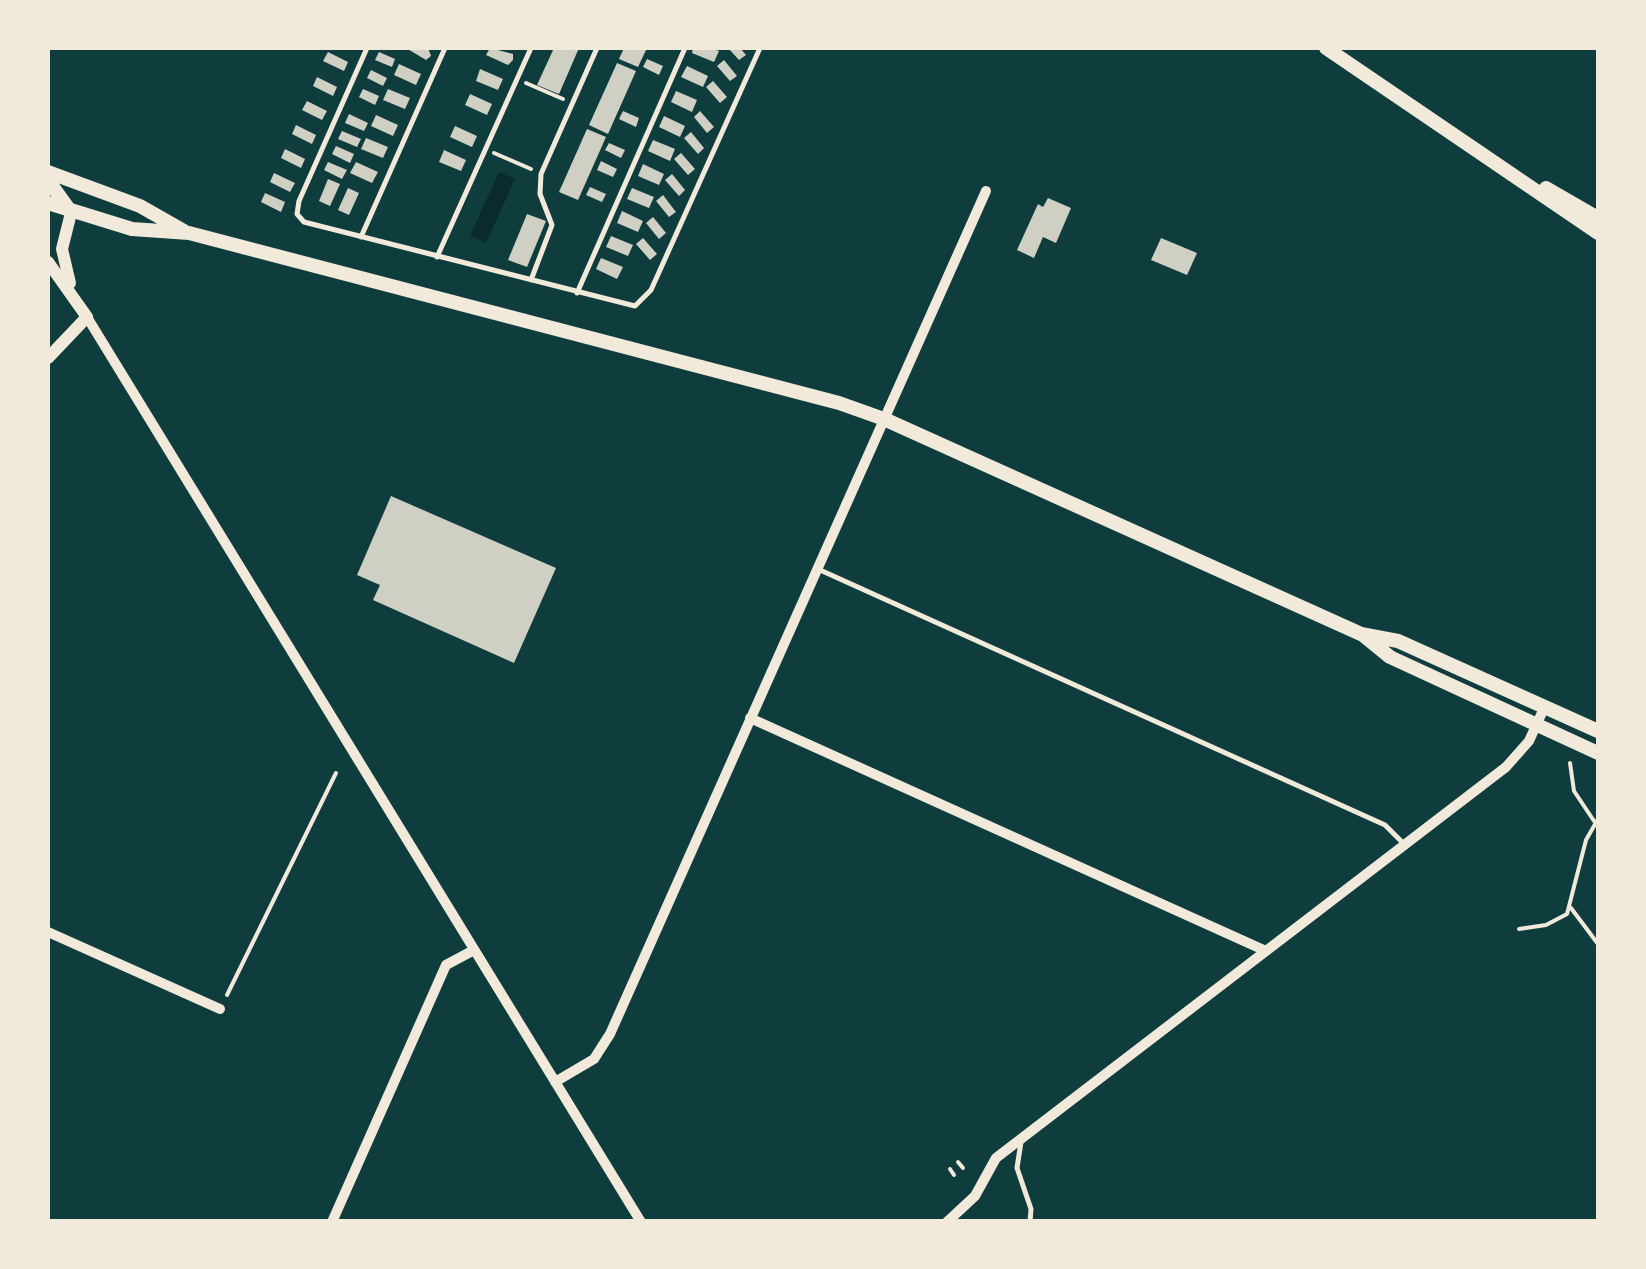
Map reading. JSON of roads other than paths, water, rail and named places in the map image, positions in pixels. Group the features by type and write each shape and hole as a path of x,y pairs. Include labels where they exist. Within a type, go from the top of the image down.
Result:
{"main road":[{"path":"1326,48 1598,233"},
{"path":"1441,128 1598,218"},
{"path":"48,172 82,188 137,204 189,234"},
{"path":"48,180 51,198 71,213 132,229 189,234 840,403 884,419 1361,634 1398,640 1598,730"},
{"path":"51,198 82,188"},
{"path":"1361,634 1390,658 1598,753"}],"street":[{"path":"555,1082 594,1059 610,1034 986,191"},
{"path":"71,213 62,252 72,291"},
{"path":"48,262 72,291 641,1222"},
{"path":"48,358 87,318"},
{"path":"946,1222 975,1196 996,1158 1506,767 1538,724 1545,706"},
{"path":"750,718 1266,951"},
{"path":"48,932 220,1008"},
{"path":"332,1222 446,965 474,950"}],"lane":[{"path":"367,48 298,200 297,214 304,222 622,305 644,301 760,48"},
{"path":"361,237 445,48"},
{"path":"437,257 531,48"},
{"path":"530,281 552,225 540,194 541,174 597,48"},
{"path":"577,293 685,48"},
{"path":"818,568 1385,825 1406,845"},
{"path":"1021,1142 1017,1168 1032,1210 1030,1222"}],"water":[{"path":"499,172 515,179 486,243 470,236"}]}
